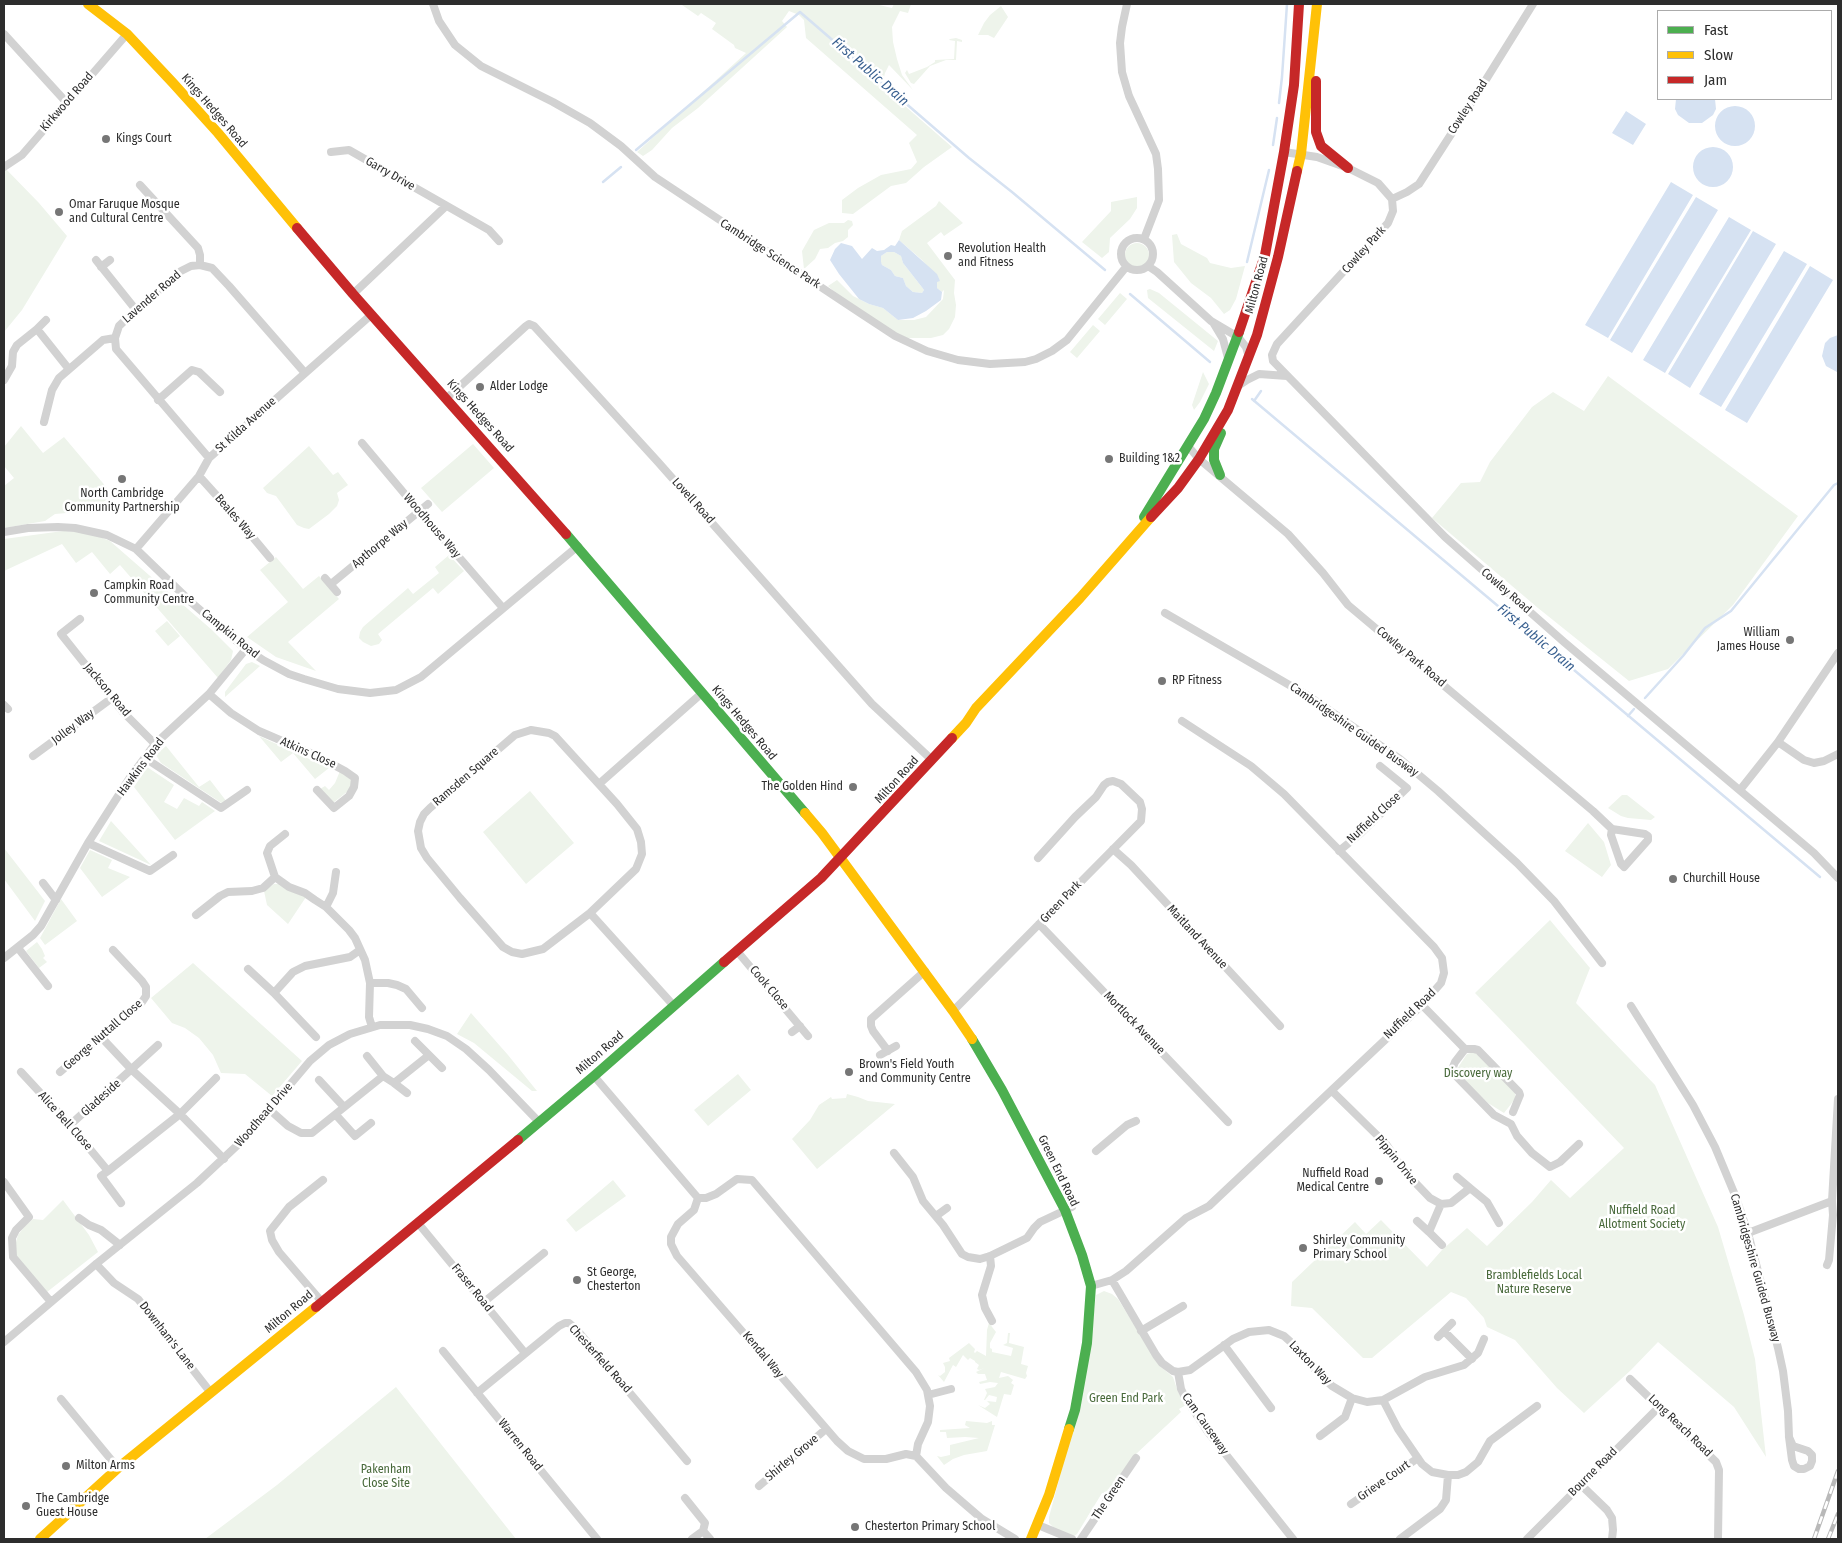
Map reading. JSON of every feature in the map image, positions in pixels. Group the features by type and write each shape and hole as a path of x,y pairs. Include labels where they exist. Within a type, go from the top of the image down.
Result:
{"main road":[{"name":"Kings Hedges Road","path":"88,4 127,34 218,134 353,294 578,546 822,833 840,858"},
{"name":"Milton Road","path":"1132,538 1188,446 1216,393 1238,337 1265,255 1294,85 1299,4"},
{"name":"Milton Road","path":"40,1539 118,1468 418,1223 594,1076 821,878 932,760 976,708 1080,598 1178,488 1199,459 1228,410 1257,335 1278,257 1301,154 1317,4"},
{"path":"1316,24 1316,132 1321,146 1332,157 1348,168"},
{"path":"1238,337 1243,335 1253,323 1278,257"},
{"path":"1220,475 1214,460 1214,449 1227,419 1228,410"},
{"path":"1155,500 1166,491 1187,462 1192,459 1199,459"},
{"name":"Green End Road","path":"840,858 954,1011 1002,1090 1068,1209 1091,1286 1087,1343 1075,1410 1038,1525 1031,1539"}],"street":[{"name":"Cambridge Science Park","path":"433,4 439,21 455,45 481,66 554,102 590,123 655,177 888,331 927,351 958,360 990,364 1025,362 1036,359 1052,351 1067,340 1126,267"},
{"path":"1127,4 1121,35 1120,56 1122,72 1129,96 1156,154 1158,169 1159,200 1144,239"},
{"name":"Cowley Road","path":"1392,199 1419,184 1533,4"},
{"path":"4,34 67,103"},
{"name":"Kirkwood Road","path":"4,167 22,155 127,34"},
{"name":"Garry Drive","path":"330,152 349,150 489,230 499,241"},
{"path":"1284,152 1317,157 1348,168 1378,183 1392,199"},
{"path":"140,185 198,248 200,265 212,268 305,374"},
{"name":"Cowley Park","path":"1276,364 1273,362 1272,354 1277,344 1388,223 1393,211 1392,199"},
{"path":"353,294 446,206"},
{"path":"1134,238 1144,239 1148,242 1154,252 1152,262 1139,271 1126,267 1121,253 1125,243 1134,238"},
{"path":"96,260 136,310"},
{"path":"102,267 110,260"},
{"name":"Lavender Road","path":"115,338 119,326 136,310 181,272 191,266 200,265"},
{"path":"1148,266 1158,272 1214,324 1238,337 1246,347 1249,357"},
{"name":"St Kilda Avenue","path":"136,549 199,476 209,458 371,314"},
{"path":"4,380 12,366 13,352 26,337 46,320"},
{"name":"Lovell Road","path":"446,398 526,326 529,324 534,326 658,462 872,704 932,760"},
{"path":"1214,324 1223,339 1228,363"},
{"path":"37,328 68,368"},
{"path":"44,422 52,390 59,378 68,368 103,340 115,338 116,349 209,458"},
{"name":"Cowley Road","path":"1276,364 1445,537 1571,648 1814,852 1838,878"},
{"path":"158,400 192,370 199,372 220,392"},
{"path":"1238,386 1259,374 1287,376"},
{"name":"Woodhouse Way","path":"362,443 503,608"},
{"name":"Cowley Park Road","path":"1188,446 1199,459 1288,534 1323,573 1348,605 1612,829"},
{"path":"1189,472 1199,468 1210,467"},
{"name":"Beales Way","path":"199,476 270,558"},
{"name":"Apthorpe Way","path":"331,584 428,504"},
{"name":"Campkin Road","path":"4,532 28,528 75,528 107,535 136,549 192,603 246,649 289,674 335,688 370,693 396,690 421,677 578,546"},
{"path":"325,578 337,592"},
{"name":"Cambridgeshire Guided Busway","path":"1165,613 1310,697 1400,759 1438,790 1517,863 1554,901 1602,963"},
{"name":"Jackson Road","path":"80,619 61,634 123,712 155,744"},
{"name":"Hawkins Road","path":"4,958 18,948 41,926 88,843 129,779 155,744 209,694 246,649"},
{"path":"1740,790 1778,742 1838,653"},
{"path":"599,784 702,693"},
{"name":"Atkins Close","path":"209,694 231,714 259,731 317,756 346,771 355,778 354,787 349,796 334,808 317,790"},
{"name":"Jolley Way","path":"34,756 112,698"},
{"name":"Nuffield Road","path":"1091,1286 1112,1280 1126,1271 1186,1218 1209,1206 1422,1005 1441,983 1444,974 1442,958 1434,947 1284,794 1263,775 1182,721"},
{"name":"Ramsden Square","path":"540,731 555,736 637,829 642,854 636,870 590,913 543,950 530,954 512,952 503,947 427,858 421,848 418,831 424,814 515,735 522,732 540,731"},
{"path":"1778,742 1804,760 1824,761 1838,754"},
{"path":"145,758 221,808 247,790"},
{"name":"Nuffield Close","path":"1339,851 1361,833 1407,788 1380,766"},
{"name":"Green Park","path":"954,1011 1141,821 1140,802 1121,784 1113,781 1104,784 1096,796 1038,858"},
{"path":"1612,829 1648,836 1648,840 1624,867 1621,864 1611,834 1612,829"},
{"path":"285,834 270,846 267,853 275,877 289,887 305,893 326,907 355,938 365,960 370,983 369,1017 372,1027"},
{"path":"88,843 150,871 173,855"},
{"name":"Maitland Avenue","path":"1113,849 1131,865 1280,1026"},
{"path":"326,907 334,893 336,872"},
{"path":"196,915 228,892 252,891 263,888 275,877"},
{"path":"43,882 56,900"},
{"path":"590,913 674,1006"},
{"name":"Mortlock Avenue","path":"1039,924 1228,1122"},
{"path":"18,948 48,986"},
{"name":"George Nuttall Close","path":"60,1072 142,1002 146,996 146,987 142,981 113,950"},
{"path":"274,993 293,972 305,966 350,957 360,950"},
{"name":"Cook Close","path":"737,951 808,1036"},
{"path":"248,969 316,1036"},
{"path":"896,1046 884,1053 870,1024 871,1019 924,971"},
{"path":"370,983 388,983 406,989 419,999 422,1008"},
{"path":"1422,1005 1465,1049 1478,1050 1520,1095 1529,1096"},
{"name":"Cambridgeshire Guided Busway","path":"1631,1006 1693,1105 1735,1194 1748,1233 1783,1372 1792,1460"},
{"name":"Woodhead Drive","path":"4,1342 224,1159 270,1110 310,1061 329,1045 350,1034 372,1027 410,1025 447,1036 466,1049 489,1070 539,1122"},
{"path":"792,1032 800,1026"},
{"name":"Gladeside","path":"101,1037 132,1070 180,1114 224,1159"},
{"path":"415,1041 442,1068"},
{"name":"Gladeside","path":"70,1125 158,1045"},
{"path":"1465,1049 1453,1067 1456,1076 1494,1116 1511,1124 1524,1145 1550,1167"},
{"path":"394,1083 429,1055"},
{"path":"367,1056 383,1076 407,1093"},
{"name":"Alice Bell Close","path":"21,1072 70,1125 108,1171"},
{"path":"270,1110 288,1126 301,1133 312,1133 383,1076"},
{"path":"594,1076 698,1198 706,1198 716,1194 737,1179 752,1180 916,1372 928,1395 929,1415 918,1444 916,1456 946,1488 982,1519 1015,1539"},
{"path":"121,1203 101,1176 180,1114 216,1078"},
{"path":"319,1080 344,1107"},
{"name":"Pippin Drive","path":"1332,1091 1386,1144 1405,1172 1420,1189 1430,1198 1441,1204"},
{"path":"1513,1112 1520,1095"},
{"path":"1827,1265 1833,1215 1832,1201 1838,1099"},
{"path":"336,1115 355,1136 371,1123"},
{"path":"1096,1150 1127,1125 1136,1121"},
{"path":"1550,1167 1560,1162 1579,1144"},
{"path":"894,1153 913,1176 922,1200 936,1216 962,1254 968,1257 975,1259 990,1256 1027,1238 1040,1222 1068,1209"},
{"path":"1549,1177 1550,1167"},
{"path":"1457,1177 1486,1202 1499,1223"},
{"path":"322,1302 279,1252 272,1240 270,1231 288,1207 323,1180"},
{"path":"4,1182 29,1217 16,1230 12,1238 13,1257 51,1302"},
{"path":"1429,1232 1441,1204 1454,1202 1470,1188"},
{"name":"Kendal Way","path":"698,1198 694,1210 674,1231 671,1237 671,1244 677,1256 826,1429 848,1451 864,1459 886,1459 906,1454 916,1456"},
{"path":"1748,1233 1832,1201"},
{"path":"936,1216 947,1208"},
{"path":"79,1218 89,1226 101,1230 120,1245"},
{"path":"1417,1221 1442,1245"},
{"name":"Fraser Road","path":"418,1223 525,1353"},
{"path":"484,1302 544,1253"},
{"path":"990,1256 990,1266 982,1295 985,1308 992,1321"},
{"name":"Downham's Lane","path":"96,1264 114,1283 138,1299 210,1393"},
{"path":"1112,1280 1162,1363 1178,1372"},
{"path":"1141,1331 1183,1306"},
{"path":"976,1312 985,1308"},
{"name":"Chesterfield Road","path":"477,1393 559,1326 569,1323 577,1330 687,1461"},
{"path":"1438,1337 1452,1323"},
{"name":"Laxton Way","path":"1178,1372 1190,1370 1224,1345 1249,1332 1262,1330 1276,1332 1293,1344 1332,1386 1352,1398 1367,1402 1383,1400 1424,1377 1464,1365 1472,1359"},
{"path":"1444,1331 1472,1359 1478,1353 1484,1339"},
{"path":"1224,1345 1271,1408"},
{"name":"Warren Road","path":"443,1351 597,1539"},
{"name":"Cam Causeway","path":"1178,1372 1184,1394 1208,1432 1293,1539"},
{"name":"Long Reach Road","path":"1630,1379 1716,1462 1719,1470 1718,1539"},
{"path":"928,1395 951,1389"},
{"path":"1320,1436 1345,1417 1352,1398"},
{"path":"61,1399 118,1468"},
{"path":"1383,1400 1398,1428 1418,1458 1432,1472 1448,1475 1466,1472 1478,1462 1490,1442 1537,1406"},
{"name":"Bourne Road","path":"1527,1539 1660,1406"},
{"name":"Shirley Grove","path":"759,1486 826,1429"},
{"path":"1789,1436 1793,1446 1802,1449 1808,1451 1812,1455 1810,1466 1799,1469 1794,1466 1792,1460 1797,1450 1802,1449"},
{"name":"The Green","path":"1081,1539 1136,1458"},
{"name":"Grieve Court","path":"1351,1504 1418,1458"},
{"path":"1400,1539 1440,1509 1446,1500 1448,1475"},
{"path":"1580,1484 1607,1510 1612,1518 1612,1539"},
{"path":"685,1498 705,1524 703,1531 692,1539"},
{"path":"1038,1525 1072,1539"},
{"path":"703,1531 710,1539"}],"green space":[{"path":"683,4 875,4 892,8 894,4 911,4 908,13 900,11 892,27 893,42 902,75 913,90 889,65 882,86 952,147 924,167 906,183 891,186 853,214 842,213 842,200 858,188 881,175 911,169 917,162 909,143 917,135 806,38 804,20 799,15 789,11 782,21 787,27 698,108 672,128 652,150 643,156 637,152 746,53 735,48 734,45 712,29 716,23 701,13 698,16"},
{"path":"1001,6 1008,17 994,38 988,35 978,35 990,15"},
{"path":"956,38 962,40 962,42 957,41 956,60 946,60 930,66 914,84 911,83 905,73 907,70 909,74 927,67 935,62 935,60 954,59 955,41 949,40"},
{"path":"4,167 39,203 67,236 22,310 4,332"},
{"path":"1137,197 1137,208 1130,219 1110,238 1109,252 1102,258 1082,242 1111,211 1111,202"},
{"path":"939,201 963,223 944,236 941,232 927,243 955,280 955,317 949,329 943,335 931,338 904,338 844,300 828,286 837,280 853,296 883,308 898,320 914,320 926,317 943,299 944,290 942,292 937,288 937,281 940,281 922,260 899,240 902,231 936,206"},
{"path":"848,220 852,221 853,225 848,230 848,237 828,248 820,249 815,259 804,269 802,251 814,230 829,223 844,223"},
{"path":"1177,234 1181,244 1207,258 1210,263 1231,268 1245,266 1236,299 1230,310 1224,314 1211,298 1191,283 1174,262 1172,235"},
{"path":"1137,243 1145,247 1149,255 1145,263 1137,267 1129,263 1125,255 1129,247"},
{"path":"887,252 894,252 901,256 903,263 924,290 922,293 913,292 906,286 903,278 895,276 891,270 882,265 881,256"},
{"path":"1150,289 1159,293 1218,341 1214,351 1148,298 1147,290"},
{"path":"1120,293 1127,299 1105,325 1098,319"},
{"path":"1093,325 1100,331 1077,358 1070,352"},
{"path":"1203,372 1209,384 1194,410 1192,405"},
{"path":"1608,376 1798,516 1733,605 1668,669 1629,681 1538,608 1432,518 1461,483 1480,482 1490,462 1532,407 1553,392 1584,411"},
{"path":"21,426 43,453 64,437 113,495 87,514 79,512 55,514 45,521 4,528 4,486 14,478 4,466 4,447"},
{"path":"473,444 494,468 442,512 421,488"},
{"path":"309,446 333,475 338,472 348,485 337,493 339,500 337,506 309,529 297,525 276,496 267,493 263,488"},
{"path":"63,531 90,533 110,541 212,630 233,651 231,660 218,678 120,565 110,574 92,552 76,563 62,544 4,571 4,539"},
{"path":"449,555 464,571 438,594 433,588 378,634 382,640 379,644 371,646 359,638 363,627 408,588 413,594 439,573 435,567"},
{"path":"276,557 303,589 319,576 339,599 288,642 316,671 276,657 247,637 288,602 260,570"},
{"path":"167,621 180,636 168,646 155,631"},
{"path":"252,662 260,666 225,697 225,692 246,664"},
{"path":"259,736 329,768 315,779 293,753 281,762"},
{"path":"166,746 199,787 210,780 227,802 223,804 161,763 156,755"},
{"path":"147,767 174,785 164,802 177,809 184,798 199,806 202,802 215,811 175,840 134,787"},
{"path":"340,771 350,777 352,785 348,791 333,803 320,789 325,786 329,790 335,783"},
{"path":"530,791 574,843 526,884 483,832"},
{"path":"1622,795 1627,795 1655,817 1651,820 1628,818 1608,808"},
{"path":"111,821 151,865 99,841"},
{"path":"1588,823 1604,842 1611,865 1602,877 1565,851"},
{"path":"4,848 45,901 35,921 4,879"},
{"path":"90,850 112,860 108,868 130,877 102,897 80,868"},
{"path":"274,884 279,884 306,897 288,924 267,905 264,891"},
{"path":"61,899 77,921 45,945 40,938"},
{"path":"1550,920 1590,968 1576,1003 1655,1085 1718,1227 1755,1359 1766,1457 1734,1407 1658,1342 1631,1370 1584,1413 1557,1388 1515,1340 1487,1327 1484,1318 1466,1298 1451,1292 1372,1358 1363,1358 1312,1308 1291,1306 1292,1282 1355,1222 1366,1234 1381,1220 1427,1267 1442,1250 1467,1228 1487,1246 1532,1202 1551,1180 1570,1198 1624,1148 1475,993"},
{"path":"37,942 45,956 43,958 47,962 39,968 26,951"},
{"path":"193,963 302,1061 272,1096 245,1074 221,1073 213,1055 199,1038 185,1028 172,1023 151,998"},
{"path":"471,1013 537,1091 532,1091 474,1043 457,1034"},
{"name":"Discovery way","path":"1475,1052 1515,1091 1515,1099 1504,1113 1488,1103 1468,1084 1457,1069 1467,1054"},
{"path":"738,1074 751,1090 708,1126 694,1110"},
{"path":"847,1094 868,1101 895,1104 817,1169 792,1139 810,1120 819,1105 831,1097 832,1099 846,1098"},
{"path":"613,1180 626,1196 576,1232 566,1220"},
{"path":"63,1200 89,1235 98,1252 47,1292 16,1256 15,1246 18,1235 25,1226 33,1219 43,1220"},
{"name":"Green End Park","path":"1104,1291 1118,1299 1160,1366 1173,1377 1178,1392 1186,1405 1179,1409 1181,1412 1136,1454 1108,1493 1102,1493 1077,1534 1073,1537 1054,1528 1049,1523 1049,1517 1077,1412 1090,1344 1096,1295"},
{"path":"989,1323 996,1332 990,1343 992,1352 1011,1356 1013,1348 1003,1345 1007,1343 1008,1333 1010,1333 1009,1343 1024,1347 1021,1364 1028,1366 1025,1379 1001,1372 999,1378 1008,1376 1013,1380 1011,1383 1014,1385 1011,1395 1004,1394 997,1417 978,1405 985,1408 990,1404 987,1401 996,1402 997,1397 989,1395 984,1400 987,1393 985,1389 995,1387 998,1383 980,1384 979,1382 987,1380 985,1374 978,1374 976,1372 984,1368 977,1369 979,1365 975,1361 970,1358 968,1360 963,1355 956,1367 953,1365 944,1382 938,1375 940,1376 945,1372 943,1363 950,1361 949,1358 969,1343 975,1349 975,1353 977,1351 986,1356"},
{"name":"Pakenham Close Site","path":"396,1387 516,1539 205,1539 277,1485"},
{"path":"966,1421 987,1423 992,1421 992,1425 995,1425 987,1451 964,1455 944,1465 937,1456 950,1455 950,1445 979,1438 947,1438 946,1432 940,1432 940,1430 970,1428 965,1425"}],"water":[{"path":"1676,100 1715,100 1716,109 1713,115 1702,123 1689,123 1678,115 1675,109"},
{"path":"1739,106 1746,109 1752,115 1755,126 1754,134 1746,143 1739,146 1731,146 1724,143 1716,134 1715,122 1718,115 1727,107"},
{"path":"1626,111 1646,124 1633,145 1612,133"},
{"path":"1717,147 1724,150 1730,156 1733,167 1732,175 1724,184 1717,187 1709,187 1702,184 1694,175 1693,163 1696,156 1705,148"},
{"path":"1671,182 1693,195 1608,338 1585,325"},
{"path":"1696,197 1718,210 1632,353 1610,340"},
{"path":"1729,217 1751,230 1665,373 1643,360"},
{"path":"1753,231 1776,244 1690,388 1668,374"},
{"path":"899,240 937,274 940,281 937,282 937,288 942,292 941,300 913,318 898,320 883,308 859,299 830,260 835,249 841,243 852,246 862,259 872,248 877,251 884,250 891,245 895,246","holes":["887,252 894,252 901,256 903,263 924,290 922,293 913,292 906,286 903,278 895,276 891,270 882,265 881,256"]},
{"path":"1784,251 1807,264 1721,407 1699,394"},
{"path":"1810,266 1833,280 1747,423 1725,410"},
{"path":"1838,335 1837,372 1826,366 1822,356 1825,343 1830,338"}],"waterway":[{"path":"1279,103 1287,4"},
{"name":"First Public Drain","path":"636,150 800,12 969,158 1105,270"},
{"path":"1273,145 1277,118"},
{"path":"603,182 621,167"},
{"path":"1247,262 1269,170"},
{"path":"1130,294 1210,362"},
{"path":"1254,401 1261,391"},
{"name":"First Public Drain","path":"1252,399 1820,877"},
{"name":"First Public Drain","path":"1645,698 1683,656 1705,628 1731,611 1834,485 1838,483"},
{"path":"1628,716 1634,709"}],"railway":[{"path":"1814,1539 1838,1471"},
{"path":"1828,1539 1838,1514"}],"traffic: fast":[{"path":"1144,517 1204,419 1239,332"},
{"path":"1220,475 1214,460 1214,449 1221,433"},
{"path":"566,534 805,813"},
{"path":"518,1140 724,962"},
{"path":"972,1039 1002,1090 1065,1210 1082,1255 1091,1286 1087,1343 1075,1410 1069,1429"}],"traffic: slow":[{"path":"88,4 127,34 173,83 218,133 297,228"},
{"path":"1297,171 1301,154 1317,4"},
{"path":"952,738 966,723 976,708 1080,598 1151,517"},
{"path":"805,813 822,833 972,1039"},
{"path":"40,1539 118,1468 316,1307"},
{"path":"1031,1539 1049,1495 1069,1429"}],"traffic: jam":[{"path":"1239,332 1265,255 1284,152 1294,85 1299,4"},
{"path":"1316,81 1316,132 1321,146 1348,168"},
{"path":"1151,517 1178,488 1199,459 1228,410 1257,335 1278,257 1297,171"},
{"path":"297,228 353,294 566,534"},
{"path":"724,962 821,878 952,738"},
{"path":"316,1307 518,1140"}],"place":[{"name":"Kings Court","path":"106,139"},
{"name":"Omar Faruque Mosque and Cultural Centre","path":"59,212"},
{"name":"Revolution Health and Fitness","path":"948,256"},
{"name":"Alder Lodge","path":"480,387"},
{"name":"Building 1&2","path":"1109,459"},
{"name":"North Cambridge Community Partnership","path":"122,479"},
{"name":"Campkin Road Community Centre","path":"94,593"},
{"name":"William James House","path":"1790,640"},
{"name":"RP Fitness","path":"1162,681"},
{"name":"The Golden Hind","path":"853,787"},
{"name":"Churchill House","path":"1673,879"},
{"name":"Brown's Field Youth and Community Centre","path":"849,1072"},
{"name":"Nuffield Road Medical Centre","path":"1379,1181"},
{"name":"Shirley Community Primary School","path":"1303,1248"},
{"name":"St George, Chesterton","path":"577,1280"},
{"name":"Milton Arms","path":"66,1466"},
{"name":"The Cambridge Guest House","path":"26,1506"},
{"name":"Chesterton Primary School","path":"855,1527"}],"park label":[{"name":"Nuffield Road Allotment Society","path":"1642,1218"},
{"name":"Bramblefields Local Nature Reserve","path":"1534,1283"}]}
